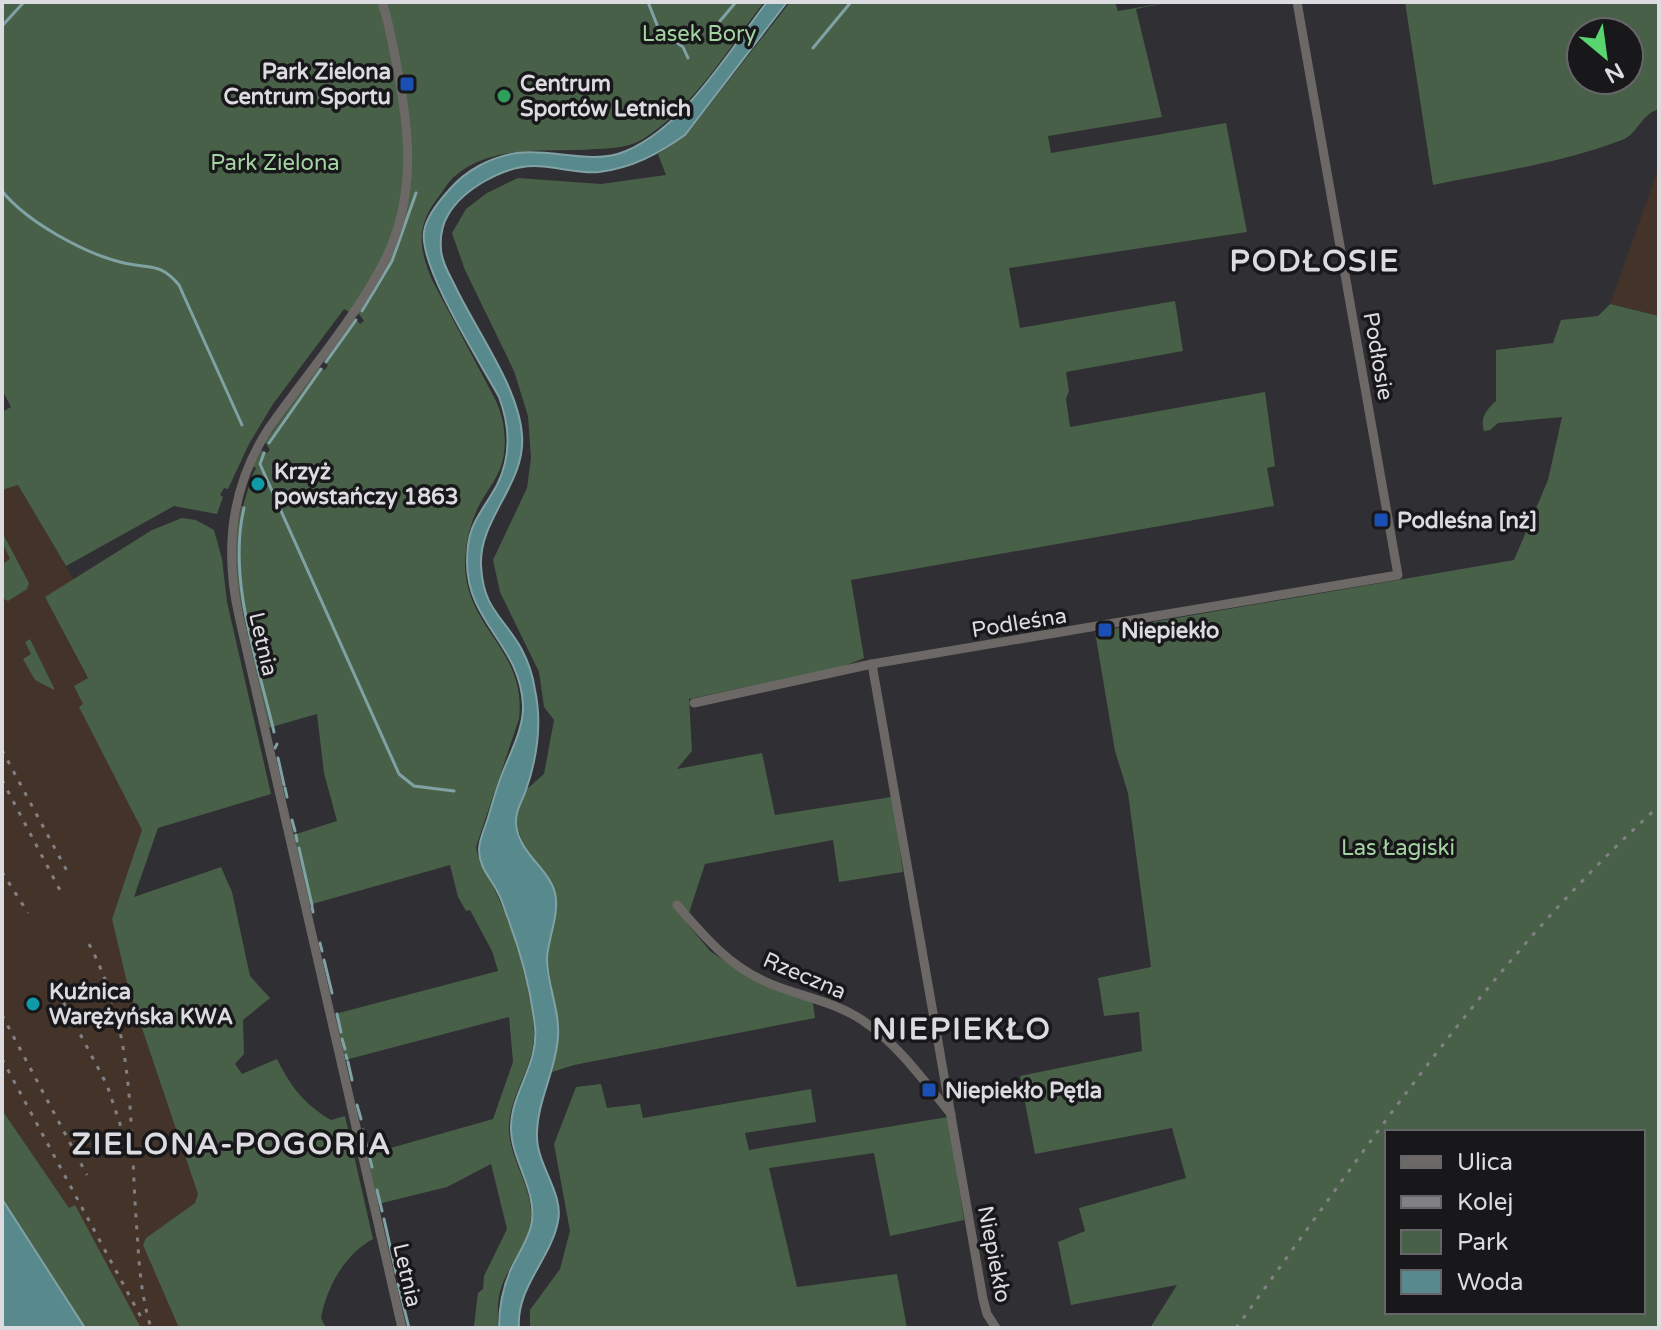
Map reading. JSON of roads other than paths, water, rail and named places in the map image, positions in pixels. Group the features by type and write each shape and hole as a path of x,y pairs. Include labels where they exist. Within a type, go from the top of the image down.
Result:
{"street":[{"name":"Letnia","path":"382,2 408,133 409,168 400,219 389,251 371,285 254,453 239,494 230,552 239,616 402,1328"},
{"name":"Podłosie","path":"1297,2 1398,575"},
{"name":"Podleśna","path":"694,703 872,664 1398,575"},
{"name":"Niepiekło","path":"872,664 983,1299 987,1314 996,1328"},
{"name":"Rzeczna","path":"677,905 710,944 755,976 856,1016 879,1032 951,1114"}],"water":[{"path":"767,2 787,2 685,135 644,159 611,170 583,172 534,166 510,170 485,181 464,196 448,215 442,232 441,250 445,265 506,380 519,417 522,435 517,469 487,532 481,565 485,592 521,648 533,679 538,715 537,740 533,766 516,824 523,844 552,884 556,901 547,958 558,1037 537,1137 541,1158 557,1200 558,1221 549,1248 523,1299 519,1328 499,1328 505,1284 531,1226 531,1200 515,1151 511,1126 512,1113 533,1053 535,1027 528,985 516,943 501,898 486,873 479,850 498,785 519,731 523,705 513,666 475,602 467,562 472,529 502,474 507,452 507,430 499,397 452,314 431,268 425,248 425,226 449,190 463,176 489,161 531,152 599,157 626,151 647,140 704,86"},
{"path":"2,1199 85,1328 2,1328"}],"waterway":[{"path":"2,26 24,2"},
{"path":"648,2 659,30 683,47 688,58"},
{"path":"720,21 736,2"},
{"path":"813,48 851,2"},
{"path":"2,191 41,225 75,244 109,259 160,270 172,278 179,285 242,425"},
{"path":"362,311 392,261 416,193"},
{"path":"326,362 356,320"},
{"path":"269,443 321,369"},
{"path":"264,453 260,464 399,774 414,786 454,791"},
{"path":"244,508 239,563 242,592 274,732"},
{"path":"275,748 277,744"},
{"path":"278,758 284,785"},
{"path":"285,788 287,797"},
{"path":"292,820 295,831"},
{"path":"296,835 297,841"},
{"path":"299,848 312,905"},
{"path":"312,907 313,912"},
{"path":"320,943 322,951"},
{"path":"324,960 332,993"},
{"path":"337,1014 341,1032"},
{"path":"342,1039 345,1049"},
{"path":"346,1055 347,1059"},
{"path":"348,1062 352,1080"},
{"path":"357,1105 361,1119"},
{"path":"363,1130 368,1153"},
{"path":"369,1155 372,1167"},
{"path":"377,1190 382,1211"},
{"path":"384,1219 396,1273"},
{"path":"398,1284 409,1328"}],"railway":[{"path":"2,750 67,871"},
{"path":"2,780 62,894"},
{"path":"1236,1328 1384,1123 1487,990 1598,864 1659,806"},
{"path":"2,872 28,913"},
{"path":"89,944 105,978 123,1048 131,1120 140,1268 151,1328"},
{"path":"58,992 107,1085 123,1133"},
{"path":"2,1015 87,1175"},
{"path":"2,1059 142,1319"}],"place":[{"name":"Park Zielona Centrum Sportu","path":"407,84"},
{"name":"Centrum Sportów Letnich","path":"504,96"},
{"name":"Krzyż powstańczy 1863","path":"258,484"},
{"name":"Podleśna [nż]","path":"1381,520"},
{"name":"Niepiekło","path":"1105,630"},
{"name":"Kuźnica Warężyńska KWA","path":"33,1004"},
{"name":"Niepiekło Pętla","path":"929,1090"}],"district":[{"name":"PODŁOSIE","path":"1315,261"},
{"name":"NIEPIEKŁO","path":"962,1029"},
{"name":"ZIELONA-POGORIA","path":"232,1144"}],"park label":[{"name":"Lasek Bory","path":"699,33"},
{"name":"Park Zielona","path":"275,162"},
{"name":"Las Łagiski","path":"1398,847"}]}
